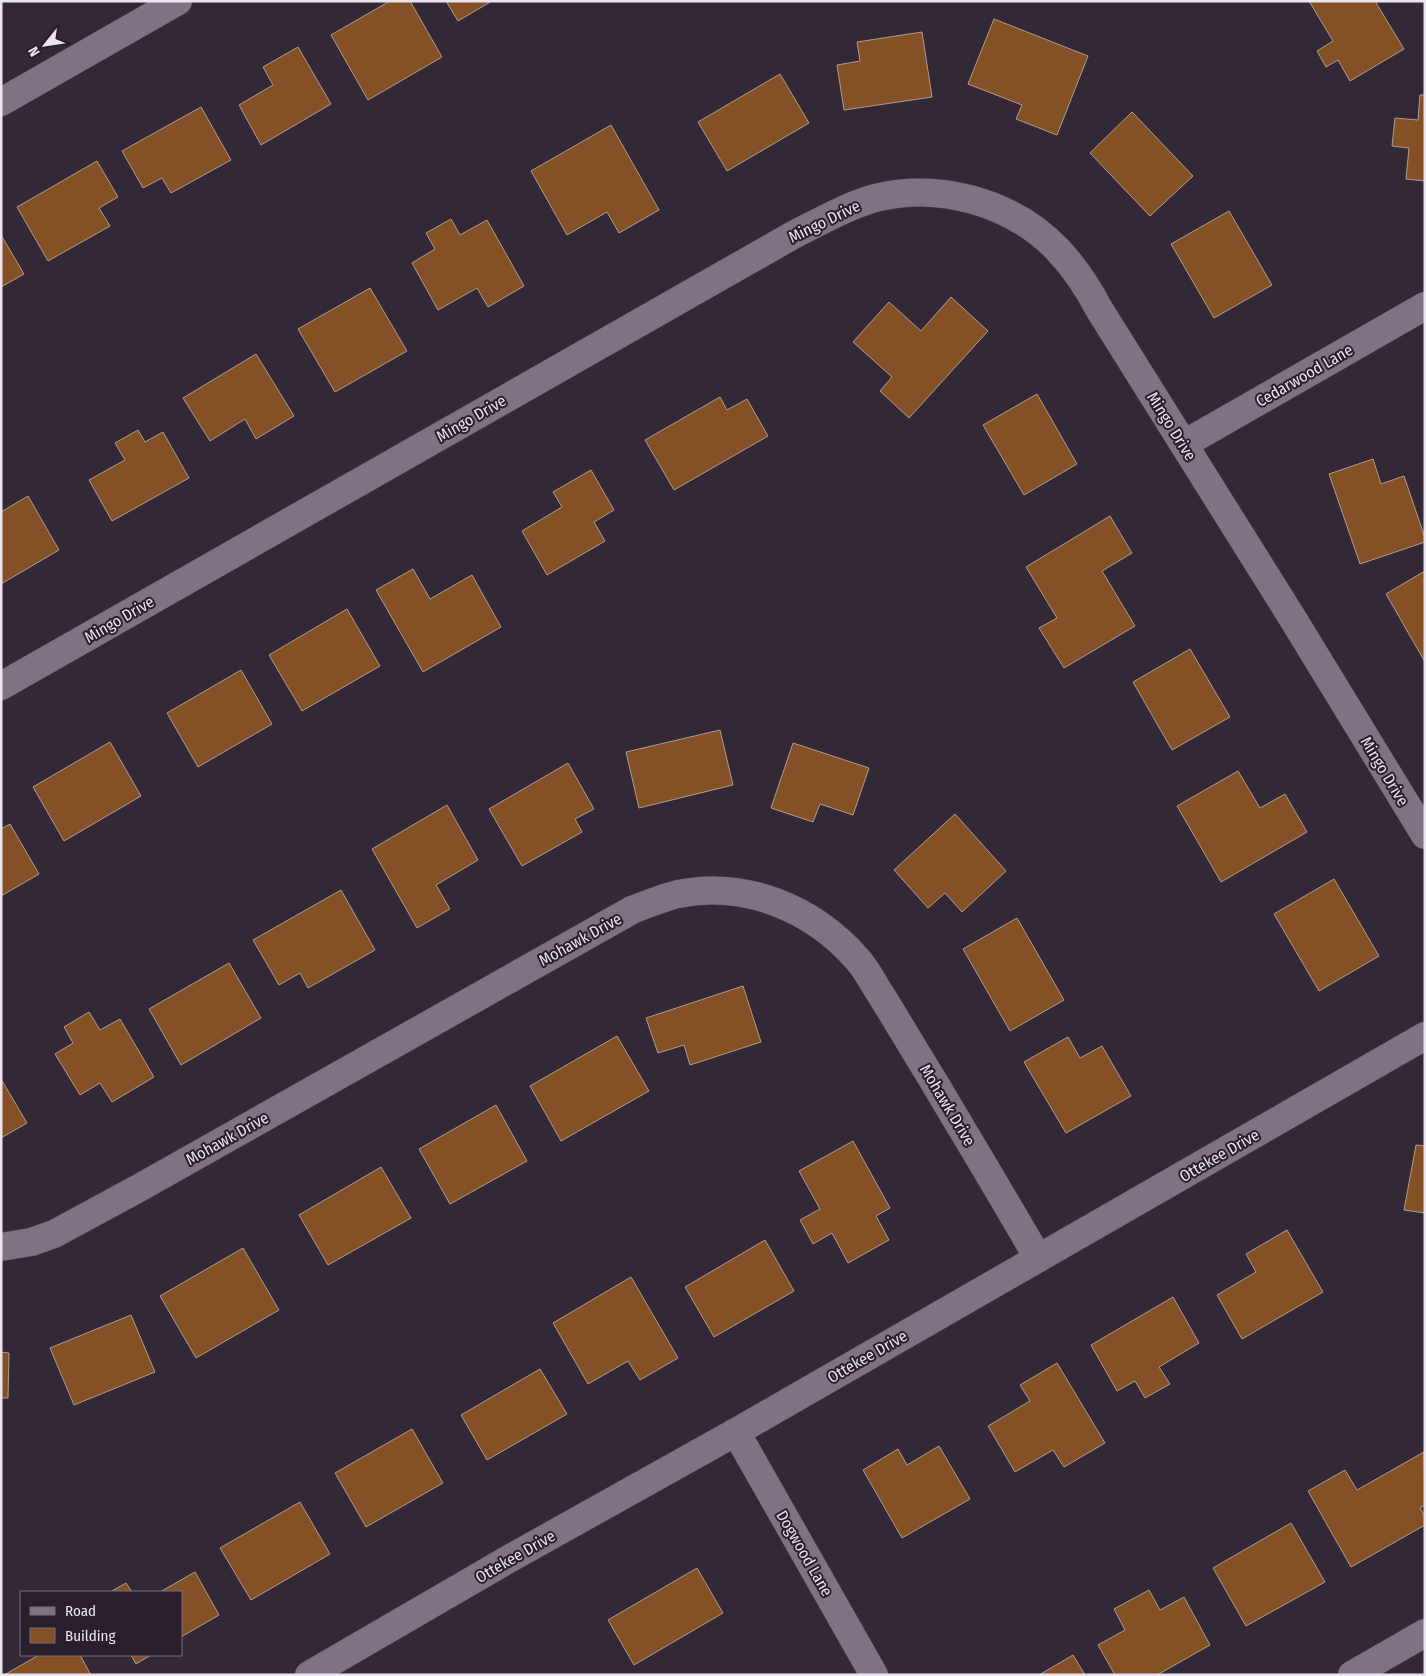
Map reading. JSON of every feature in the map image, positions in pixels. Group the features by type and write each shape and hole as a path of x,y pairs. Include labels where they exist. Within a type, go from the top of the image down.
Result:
{"street":[{"path":"1,102 178,1"},
{"name":"Mingo Drive","path":"1,686 795,234 853,205 877,198 925,192 974,200 997,208 1018,219 1039,233 1057,249 1083,281 1425,835"},
{"name":"Cedarwood Lane","path":"1184,444 1425,306"},
{"name":"Mohawk Drive","path":"1,1246 30,1242 54,1234 632,910 655,900 680,894 730,892 755,896 779,903 810,918 843,943 860,962 1038,1258"},
{"name":"Ottekee Drive","path":"309,1675 1425,1036"},
{"name":"Dogwood Lane","path":"736,1432 874,1675"},
{"path":"1352,1675 1425,1633"}],"building":[{"path":"390,1 410,1 442,57 368,100 331,35"},
{"path":"446,1 492,1 458,21"},
{"path":"1309,1 1375,1 1404,49 1350,81 1338,60 1326,67 1317,51 1333,41"},
{"path":"994,19 1088,56 1057,135 1016,119 1022,105 968,84"},
{"path":"922,32 932,97 844,110 837,65 860,61 857,42"},
{"path":"298,47 331,104 261,145 239,105 273,85 263,67"},
{"path":"780,74 809,123 727,171 698,122"},
{"path":"1420,95 1425,95 1425,181 1406,179 1409,148 1392,146 1395,118 1418,120"},
{"path":"201,107 231,160 171,193 162,178 143,188 122,151"},
{"path":"1132,112 1193,176 1150,216 1090,153"},
{"path":"611,125 659,210 619,233 607,212 567,235 531,171"},
{"path":"97,161 118,197 99,208 110,226 48,261 17,207"},
{"path":"1229,211 1272,285 1214,318 1171,244"},
{"path":"451,219 460,235 487,220 524,286 488,307 477,288 438,310 412,263 435,249 426,233"},
{"path":"1,235 24,274 1,287"},
{"path":"370,288 407,351 335,392 298,329"},
{"path":"951,297 988,331 909,418 880,391 892,377 853,342 889,302 921,331"},
{"path":"256,354 294,416 256,439 245,419 210,441 183,398"},
{"path":"1037,394 1077,464 1024,495 983,425"},
{"path":"720,397 727,410 747,399 768,436 674,490 645,440"},
{"path":"138,430 145,442 163,432 189,478 112,521 89,480 125,460 115,443"},
{"path":"1373,459 1381,484 1404,476 1425,542 1360,564 1329,474"},
{"path":"591,470 614,510 594,522 605,541 547,575 522,531 562,507 553,492"},
{"path":"28,496 59,550 1,584 1,512"},
{"path":"1110,516 1132,553 1102,571 1135,626 1064,668 1039,628 1057,618 1026,567"},
{"path":"413,569 430,599 472,575 501,627 423,672 376,590"},
{"path":"1425,571 1425,662 1386,594"},
{"path":"347,609 380,666 302,711 269,655"},
{"path":"1190,649 1230,717 1172,750 1133,682"},
{"path":"241,670 272,724 198,767 167,713"},
{"path":"720,730 733,785 639,808 626,752"},
{"path":"110,742 141,796 64,841 33,787"},
{"path":"793,743 869,768 853,815 820,804 813,822 771,808"},
{"path":"568,763 594,809 575,819 582,832 522,866 489,809"},
{"path":"1238,771 1260,808 1285,794 1307,832 1221,882 1177,806"},
{"path":"447,805 478,860 436,885 450,909 417,928 372,849"},
{"path":"955,814 1006,871 962,912 945,893 928,908 894,870"},
{"path":"10,824 39,874 1,896 1,829"},
{"path":"1334,879 1379,956 1319,991 1274,914"},
{"path":"341,890 375,950 308,988 300,973 279,985 253,940"},
{"path":"1017,918 1064,1000 1010,1031 963,949"},
{"path":"229,963 261,1018 181,1065 149,1009"},
{"path":"743,986 761,1042 690,1065 684,1045 658,1053 646,1018"},
{"path":"89,1012 100,1030 120,1019 154,1077 112,1102 100,1083 80,1095 55,1054 73,1043 64,1027"},
{"path":"617,1036 649,1091 561,1141 530,1086"},
{"path":"1068,1037 1080,1058 1102,1046 1131,1096 1066,1133 1024,1062"},
{"path":"1,1079 27,1123 1,1138"},
{"path":"496,1105 527,1161 450,1204 419,1149"},
{"path":"853,1141 890,1208 876,1216 889,1240 848,1263 832,1233 813,1244 800,1220 820,1209 799,1171"},
{"path":"1416,1145 1425,1146 1425,1213 1404,1210"},
{"path":"381,1167 411,1218 328,1265 299,1215"},
{"path":"1287,1230 1323,1292 1242,1339 1217,1295 1256,1272 1246,1254"},
{"path":"765,1240 794,1291 714,1337 685,1287"},
{"path":"243,1248 279,1310 196,1358 160,1296"},
{"path":"631,1277 678,1358 640,1380 628,1361 588,1384 553,1323"},
{"path":"1173,1297 1199,1343 1159,1367 1170,1384 1145,1398 1135,1381 1117,1391 1091,1345"},
{"path":"131,1315 155,1372 74,1405 50,1348"},
{"path":"1,1352 9,1353 8,1398 1,1398"},
{"path":"1057,1363 1105,1443 1064,1467 1053,1450 1015,1472 988,1426 1030,1401 1020,1385"},
{"path":"540,1369 567,1414 487,1460 461,1415"},
{"path":"412,1429 443,1483 366,1527 335,1473"},
{"path":"939,1446 970,1499 902,1538 863,1470 898,1449 907,1465"},
{"path":"1424,1452 1425,1505 1420,1508 1425,1517 1425,1525 1351,1567 1308,1491 1345,1470 1357,1490"},
{"path":"300,1502 330,1554 251,1600 220,1548"},
{"path":"1291,1523 1325,1582 1246,1626 1213,1568"},
{"path":"697,1568 723,1613 634,1665 608,1620"},
{"path":"195,1572 219,1615 182,1636 182,1591 162,1591"},
{"path":"126,1583 131,1591 112,1591"},
{"path":"1149,1590 1160,1610 1184,1597 1210,1645 1157,1675 1115,1675 1098,1645 1125,1630 1114,1609"},
{"path":"1073,1655 1085,1675 1039,1675"},
{"path":"37,1656 81,1656 91,1675 4,1675"},
{"path":"132,1656 149,1656 136,1664"}]}
